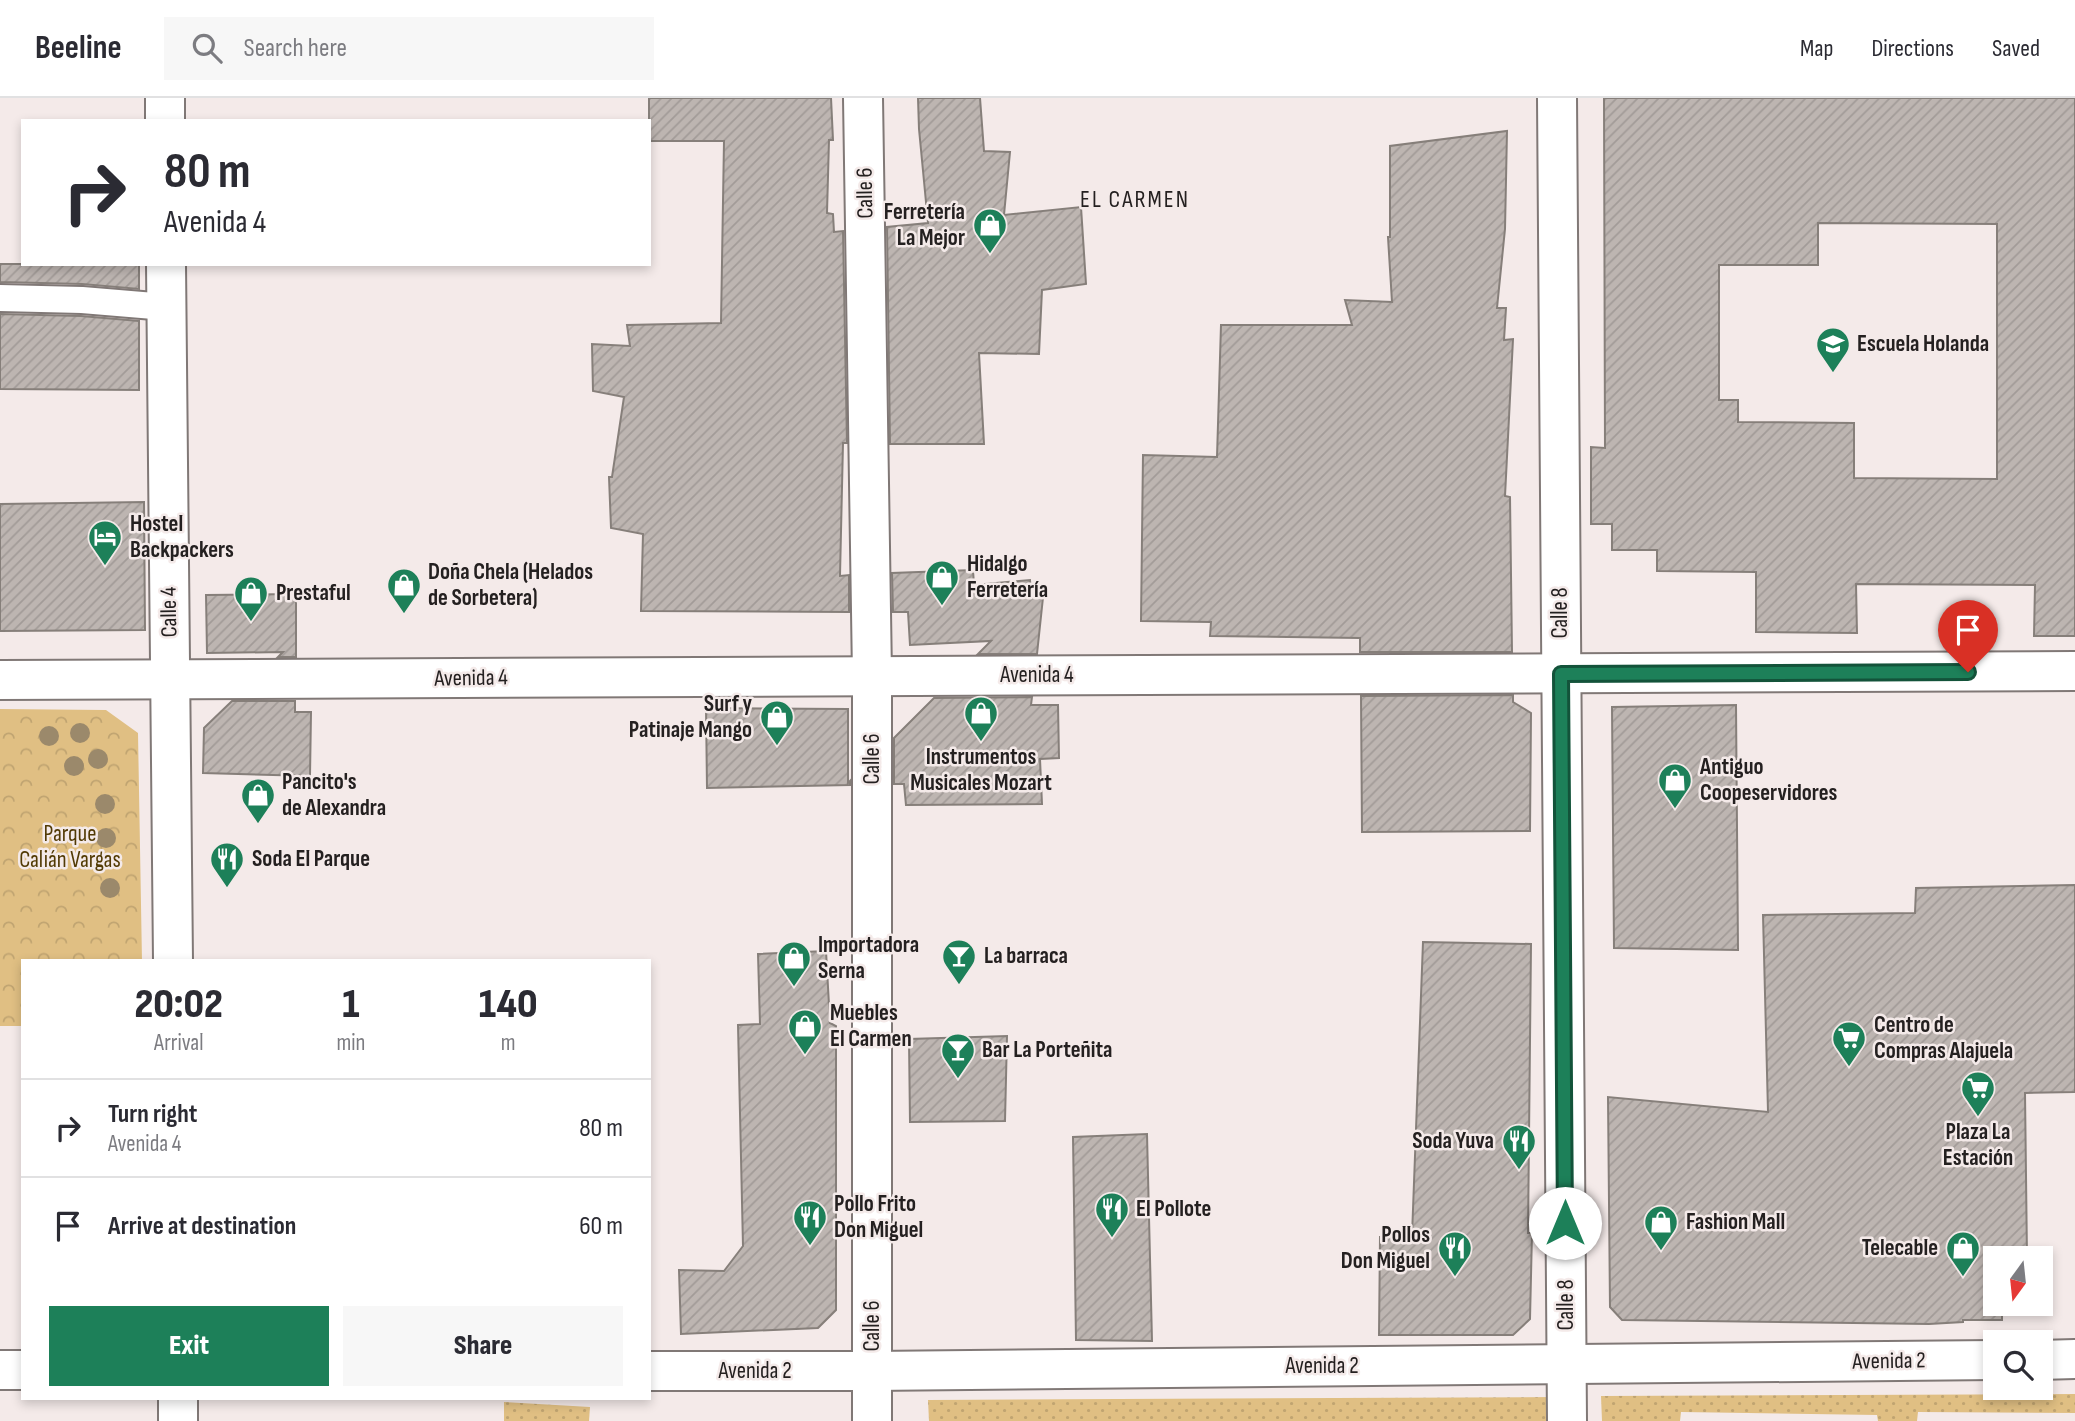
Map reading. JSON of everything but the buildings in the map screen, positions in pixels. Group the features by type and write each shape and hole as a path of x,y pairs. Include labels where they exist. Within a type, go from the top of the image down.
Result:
{"street":[{"path":"165,98 165,119"},
{"name":"Calle 6","path":"863,98 872,675 872,1421"},
{"name":"Calle 8","path":"1557,98 1567,1421"},
{"name":"Calle 4","path":"166,266 173,959"},
{"name":"Avenida 4","path":"0,680 2075,671"},
{"path":"2053,1360 2075,1359"},
{"name":"Avenida 2","path":"651,1371 1983,1360"},
{"path":"0,1370 21,1370"},
{"path":"178,1400 178,1421"}],"lane":[{"path":"0,298 82,300 166,307"}],"green space":[{"name":"Parque Calián Vargas","path":"0,709 106,710 138,733 142,959 21,959 21,1026 0,1026"},
{"path":"1983,1394 1983,1400 2053,1400 2053,1394 2075,1394 2075,1413 1918,1412 1917,1421 1878,1421 1877,1415 1681,1412 1680,1421 1602,1421 1601,1396"},
{"path":"1557,1397 1557,1421 929,1421 928,1400"},
{"path":"504,1402 590,1407 589,1421 504,1421"}],"place":[{"name":"Ferretería La Mejor","path":"990,255"},
{"name":"Escuela Holanda","path":"1833,374"},
{"name":"Hostel Backpackers","path":"105,567"},
{"name":"Hidalgo Ferretería","path":"942,607"},
{"name":"Doña Chela (Helados de Sorbetera)","path":"404,615"},
{"name":"Prestaful","path":"251,623"},
{"name":"Instrumentos Musicales Mozart","path":"981,743"},
{"name":"Surf y Patinaje Mango","path":"777,747"},
{"name":"Antiguo Coopeservidores","path":"1675,810"},
{"name":"Pancito's de Alexandra","path":"258,825"},
{"name":"Soda El Parque","path":"227,889"},
{"name":"La barraca","path":"959,986"},
{"name":"Importadora Serna","path":"794,988"},
{"name":"Muebles El Carmen","path":"805,1056"},
{"name":"Centro de Compras Alajuela","path":"1849,1068"},
{"name":"Bar La Porteñita","path":"958,1080"},
{"name":"Plaza La Estación","path":"1978,1118"},
{"name":"Soda Yuva","path":"1519,1171"},
{"name":"El Pollote","path":"1112,1239"},
{"name":"Pollo Frito Don Miguel","path":"810,1247"},
{"name":"Fashion Mall","path":"1661,1252"},
{"name":"Pollos Don Miguel","path":"1455,1278"},
{"name":"Telecable","path":"1963,1278"}],"district":[{"name":"EL CARMEN","path":"1135,199"}],"route":[{"path":"1565,1223 1561,674 1968,672"}]}
